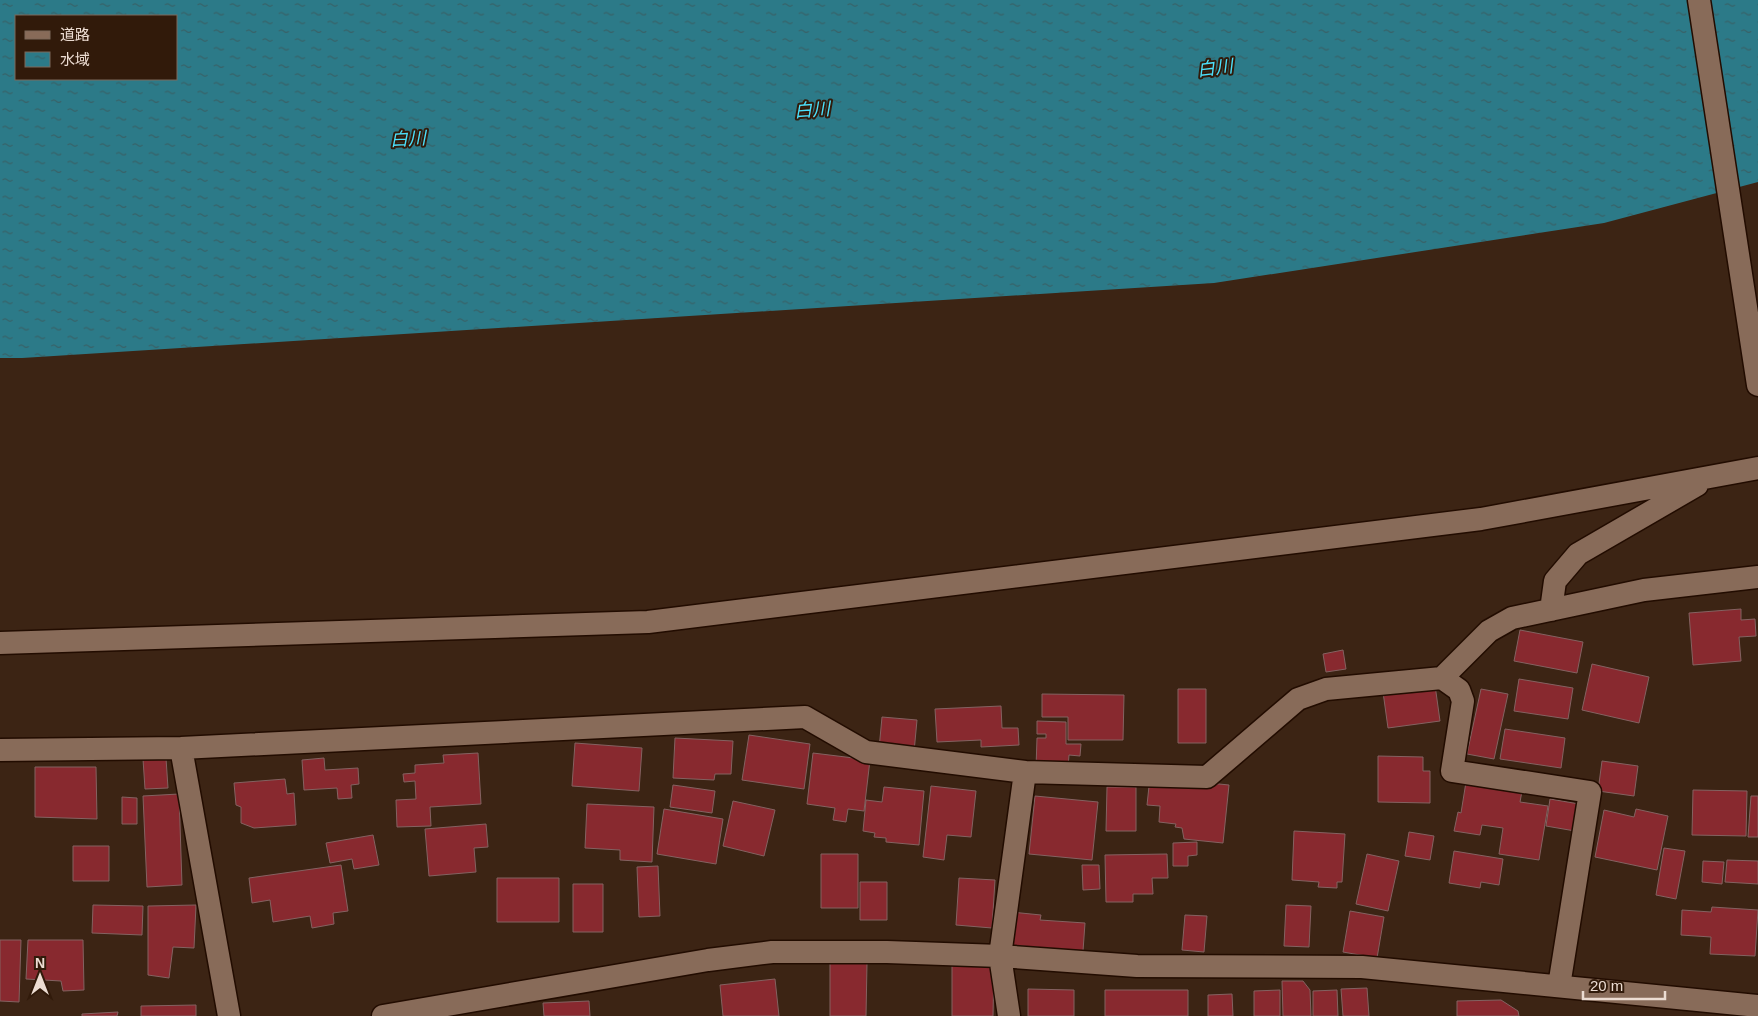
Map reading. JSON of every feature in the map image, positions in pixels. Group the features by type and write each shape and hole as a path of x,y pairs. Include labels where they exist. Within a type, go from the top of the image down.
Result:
{"street":[{"path":"1699,0 1758,385"},
{"path":"0,644 648,622 1481,519 1758,468"},
{"path":"1552,610 1555,581 1578,554 1710,477"},
{"path":"0,750 181,748 805,717 866,752 1025,772 1207,777 1298,699 1326,688 1442,678 1489,631 1512,618 1644,590 1758,577"},
{"path":"1442,678 1459,690 1463,701 1452,771 1590,792 1559,986"},
{"path":"181,748 229,1016"},
{"path":"1009,1016 1000,956 1025,772"},
{"path":"383,1016 708,960 772,952 887,952 1000,956 1137,966 1362,968 1758,1006"}],"water":[{"name":"白川","path":"0,0 1758,0 1758,182 1604,223 1214,283 0,358"}],"building":[{"path":"1741,609 1741,620 1755,619 1756,636 1739,637 1741,661 1693,665 1689,613"},
{"path":"1520,630 1583,642 1577,673 1514,661"},
{"path":"1343,650 1346,669 1326,672 1323,654"},
{"path":"1592,664 1649,677 1639,723 1582,710"},
{"path":"1519,679 1573,688 1568,719 1514,711"},
{"path":"1435,685 1440,721 1388,728 1383,692"},
{"path":"1178,689 1206,689 1206,743 1178,743"},
{"path":"1481,689 1508,694 1494,759 1467,754"},
{"path":"1042,694 1124,695 1123,740 1068,740 1068,717 1042,717"},
{"path":"1001,706 1002,728 1018,728 1019,745 981,747 981,740 937,742 935,709"},
{"path":"882,717 917,720 914,752 879,749"},
{"path":"1037,721 1066,722 1066,744 1081,744 1080,756 1069,755 1068,768 1036,768 1037,738 1046,738 1046,734 1037,734"},
{"path":"1505,729 1565,738 1561,768 1500,759"},
{"path":"749,735 810,744 804,789 742,780"},
{"path":"675,738 733,741 731,774 715,774 714,780 673,778"},
{"path":"575,743 642,748 639,791 572,786"},
{"path":"478,753 481,804 430,807 431,826 397,827 396,800 416,799 415,781 404,782 403,774 415,773 415,765 444,763 443,755"},
{"path":"813,753 870,760 864,811 848,809 846,822 833,820 835,808 807,804"},
{"path":"1378,756 1423,757 1423,771 1430,771 1430,803 1378,802"},
{"path":"166,758 168,788 145,789 143,759"},
{"path":"324,758 325,770 358,768 359,784 351,785 352,798 338,799 337,788 304,790 302,760"},
{"path":"1602,761 1638,766 1634,796 1598,791"},
{"path":"35,767 96,767 97,819 35,817"},
{"path":"1150,777 1229,785 1223,843 1184,839 1182,828 1175,827 1176,824 1159,822 1160,806 1147,805"},
{"path":"285,779 287,794 294,793 296,825 254,828 241,823 241,807 236,805 234,783"},
{"path":"1466,782 1522,791 1520,802 1548,806 1539,860 1499,854 1503,828 1482,825 1480,835 1454,831 1458,812 1461,813"},
{"path":"673,785 715,791 712,813 670,807"},
{"path":"931,786 976,791 971,837 947,835 944,860 923,857"},
{"path":"884,787 924,791 919,845 886,842 886,838 874,837 875,833 863,831 866,800 882,802"},
{"path":"1107,787 1136,787 1136,831 1106,831"},
{"path":"1693,790 1747,791 1746,836 1692,835"},
{"path":"179,794 182,885 147,887 143,796"},
{"path":"1035,796 1098,802 1092,860 1029,854"},
{"path":"1751,796 1758,796 1758,837 1748,837"},
{"path":"122,797 137,798 137,824 122,824"},
{"path":"1550,799 1579,804 1575,831 1546,826"},
{"path":"733,801 775,810 764,856 723,846"},
{"path":"587,804 654,807 652,862 620,860 620,850 585,848"},
{"path":"664,809 723,819 716,864 657,854"},
{"path":"1636,809 1668,816 1657,870 1595,857 1604,810 1634,817"},
{"path":"486,824 488,847 474,848 476,872 429,876 425,829"},
{"path":"1294,831 1345,834 1342,882 1337,882 1337,888 1318,887 1319,882 1292,880"},
{"path":"1409,832 1434,836 1430,860 1405,856"},
{"path":"373,835 379,865 354,869 352,859 330,863 326,843"},
{"path":"1197,842 1197,855 1188,856 1188,866 1173,866 1173,843"},
{"path":"73,846 109,846 109,881 73,881"},
{"path":"1664,848 1685,851 1676,899 1656,895"},
{"path":"1454,851 1503,859 1499,885 1481,882 1480,888 1449,883"},
{"path":"821,854 858,854 858,908 821,908"},
{"path":"1167,854 1168,878 1152,878 1153,894 1133,894 1133,902 1106,902 1105,855"},
{"path":"1367,854 1399,861 1388,911 1356,904"},
{"path":"1727,860 1758,861 1758,884 1725,882"},
{"path":"1703,861 1724,862 1722,884 1702,882"},
{"path":"341,865 348,911 333,913 334,924 312,928 310,916 273,922 270,900 252,903 249,878"},
{"path":"1082,865 1099,865 1100,889 1083,890"},
{"path":"658,866 660,916 639,917 637,867"},
{"path":"497,878 559,878 559,922 497,922"},
{"path":"959,878 995,880 992,928 956,925"},
{"path":"860,882 887,882 887,920 860,920"},
{"path":"573,884 603,884 603,932 573,932"},
{"path":"93,905 143,906 142,935 92,933"},
{"path":"196,905 194,948 173,947 169,978 148,975 148,906"},
{"path":"1286,905 1311,906 1309,947 1284,946"},
{"path":"1712,907 1758,910 1755,956 1710,954 1711,937 1681,935 1682,910 1711,912"},
{"path":"1350,911 1384,917 1377,958 1343,952"},
{"path":"1011,912 1041,915 1040,920 1085,923 1083,951 1009,945"},
{"path":"1185,915 1207,916 1204,952 1182,950"},
{"path":"0,940 21,940 19,1002 0,1001"},
{"path":"28,940 83,940 84,990 63,991 61,981 26,979"},
{"path":"830,962 867,963 866,1016 830,1016"},
{"path":"952,965 994,965 993,1016 952,1016"},
{"path":"775,979 779,1016 723,1016 720,985"},
{"path":"1282,981 1303,981 1310,990 1311,1016 1283,1016"},
{"path":"1367,988 1369,1016 1343,1016 1341,989"},
{"path":"1028,989 1074,990 1074,1016 1028,1016"},
{"path":"1105,990 1188,990 1188,1016 1105,1016"},
{"path":"1280,990 1280,1016 1254,1016 1254,991"},
{"path":"1337,990 1338,1016 1313,1016 1313,991"},
{"path":"1232,994 1233,1016 1208,1016 1208,995"},
{"path":"1501,1000 1518,1011 1519,1016 1457,1016 1457,1001"},
{"path":"589,1001 590,1016 544,1016 543,1003"},
{"path":"196,1005 196,1016 141,1016 141,1006"},
{"path":"118,1012 117,1016 82,1016 82,1014"}]}
